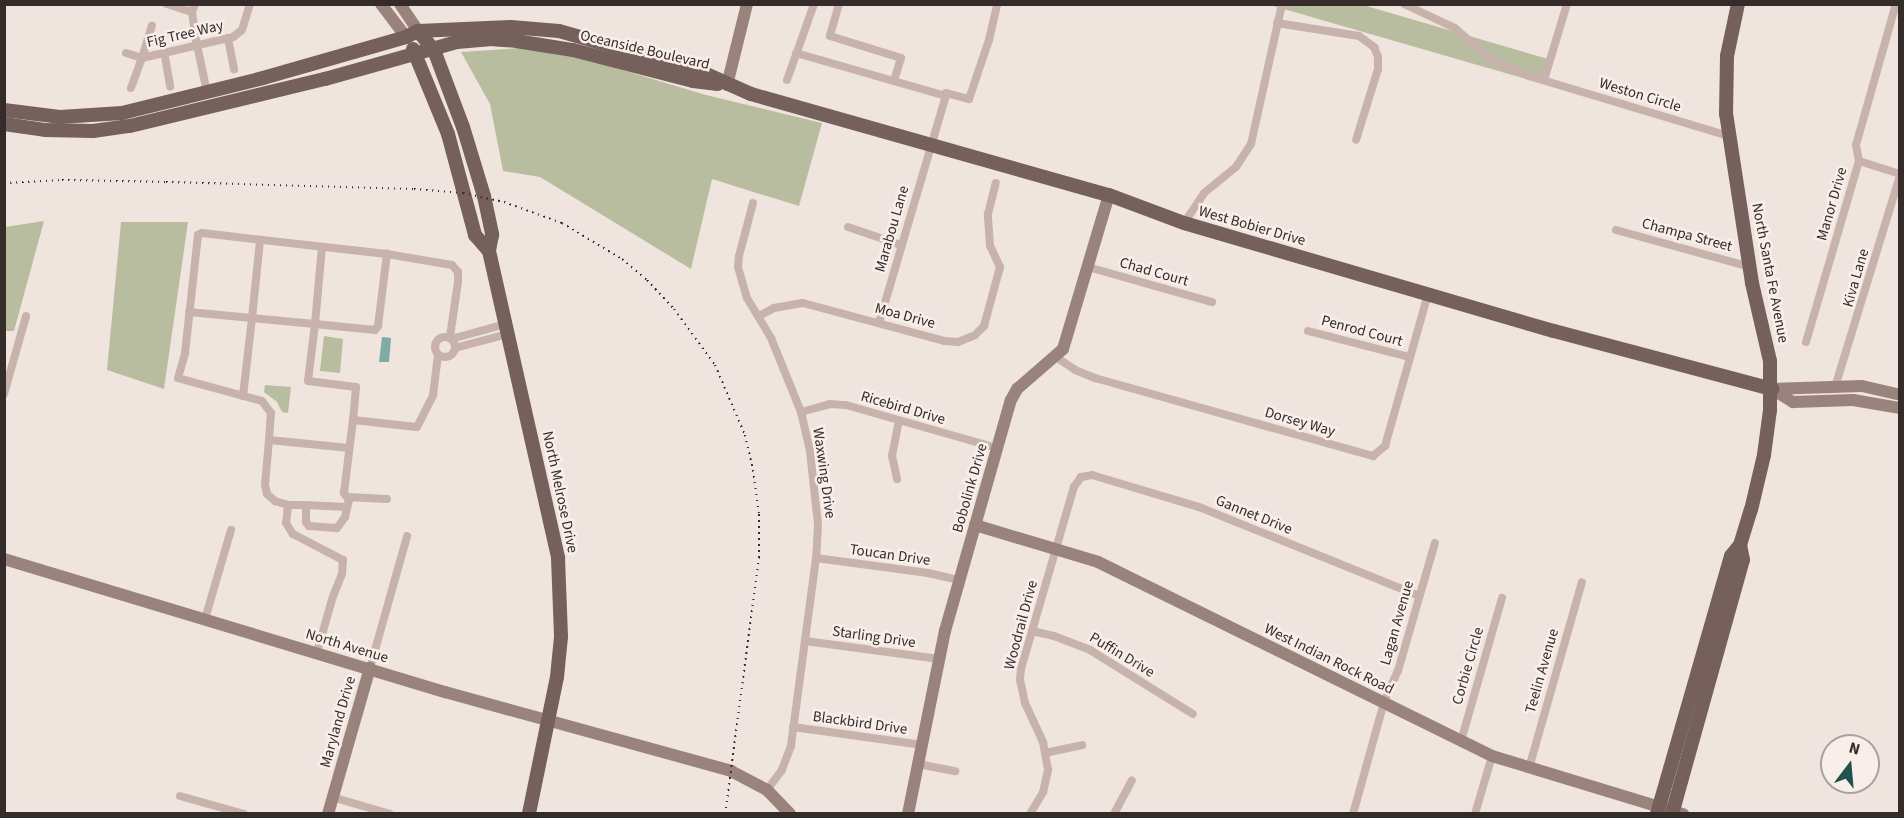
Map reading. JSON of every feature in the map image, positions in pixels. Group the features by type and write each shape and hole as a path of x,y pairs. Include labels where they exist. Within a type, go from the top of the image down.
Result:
{"main road":[{"name":"North Santa Fe Avenue","path":"1669,811 1699,671 1743,560 1740,545 1764,455 1772,389 1768,353 1750,267 1729,136 1727,56 1738,4"},
{"name":"Oceanside Boulevard","path":"4,110 60,117 122,113 263,78 412,34 511,27 559,31 697,70 727,85"},
{"name":"North Melrose Drive","path":"412,34 434,50 463,127 484,196 492,235 489,251 558,558 561,637 548,720 529,813"},
{"name":"North Melrose Drive","path":"412,34 416,54 448,135 475,235 489,251"},
{"name":"Oceanside Boulevard","path":"4,124 45,130 93,131 130,126 434,50 457,42 516,40 573,50 693,81 727,85"},
{"path":"199,110 204,98 255,84 263,78"},
{"name":"West Bobier Drive","path":"727,85 751,94 1109,195 1184,224 1772,389"},
{"name":"North Santa Fe Avenue","path":"1669,811 1702,707 1720,616"},
{"path":"1699,671 1701,680 1696,702 1702,707"}],"street":[{"path":"167,4 194,8 197,44 207,92"},
{"name":"Fig Tree Way","path":"126,53 142,58 164,51 228,38 242,30 250,4"},
{"path":"381,4 412,34"},
{"path":"400,4 412,34"},
{"path":"727,85 747,4"},
{"path":"788,80 814,4"},
{"path":"839,4 830,36 901,58 894,81"},
{"path":"796,53 946,96 946,93 969,99 989,40 998,4"},
{"path":"1184,224 1204,193 1236,167 1251,144 1282,4"},
{"name":"Weston Circle","path":"1404,4 1455,28 1490,59 1544,80 1729,136"},
{"path":"1544,80 1567,4"},
{"name":"Manor Drive","path":"1806,342 1859,161 1856,146 1896,4"},
{"path":"1277,23 1359,36 1374,47 1378,57 1378,69 1356,140"},
{"name":"Fig Tree Way","path":"131,88 152,26"},
{"path":"228,38 234,69"},
{"path":"164,51 170,86"},
{"name":"Marabou Lane","path":"879,323 930,143 946,96"},
{"path":"1859,161 1862,164 1899,175"},
{"name":"Kiva Lane","path":"1835,387 1899,175"},
{"name":"Moa Drive","path":"759,316 774,308 802,303 945,341 958,342 975,335 984,326 1000,267 990,246 988,214 996,183"},
{"name":"Bobolink Drive","path":"908,813 959,580 1011,400 1017,388 1056,357 1067,340 1109,195"},
{"name":"Waxwing Drive","path":"753,203 738,267 742,286 771,338 801,412 815,487 818,525 806,642 787,760 767,790"},
{"path":"848,227 901,244"},
{"name":"Champa Street","path":"1616,230 1750,267"},
{"path":"347,507 288,505 275,501 267,494 265,485 272,413 269,407 262,401 178,378 185,353 198,235 202,233 387,254 456,268 458,282 450,338 455,348"},
{"path":"243,396 260,240"},
{"path":"306,505 306,522 309,526 337,528 345,517 349,500 344,493 356,387 308,381 322,247"},
{"path":"189,312 375,330 378,326 387,254"},
{"name":"Chad Court","path":"1088,267 1212,302"},
{"name":"Dorsey Way","path":"1056,357 1075,370 1095,378 1374,456 1385,446 1428,294"},
{"path":"4,394 26,316"},
{"path":"352,420 417,427 426,414 433,395 438,355 435,342 440,337 450,338 507,329"},
{"path":"438,355 447,357 455,348 507,329"},
{"name":"Penrod Court","path":"1308,331 1409,357"},
{"path":"1772,389 1862,386 1899,396"},
{"path":"1772,389 1793,402 1853,400 1899,408"},
{"name":"Ricebird Drive","path":"801,412 838,405 997,448"},
{"path":"897,479 892,456 899,421"},
{"path":"269,440 349,448"},
{"name":"Woodrail Drive","path":"1030,813 1045,786 1048,770 1045,753 1025,703 1020,680 1032,631 1079,474"},
{"name":"Gannet Drive","path":"1079,474 1199,507 1419,596"},
{"path":"347,496 387,499"},
{"path":"288,505 286,523 293,534 343,560 342,574 316,652"},
{"name":"West Indian Rock Road","path":"975,525 1098,562 1492,756 1669,811"},
{"path":"205,619 231,530"},
{"name":"Maryland Drive","path":"331,813 332,796 407,536"},
{"name":"Lagan Avenue","path":"1353,813 1384,702 1398,671 1435,543"},
{"name":"Toucan Drive","path":"816,558 928,573 959,580"},
{"name":"North Avenue","path":"4,559 548,720 731,771 767,790 789,813"},
{"name":"Teelin Avenue","path":"1529,768 1582,582"},
{"name":"Corbie Circle","path":"1461,741 1502,598"},
{"name":"Puffin Drive","path":"1032,631 1054,636 1090,650 1193,714"},
{"name":"Starling Drive","path":"806,642 940,659"},
{"name":"Blackbird Drive","path":"793,727 923,745"},
{"path":"1045,753 1082,745"},
{"path":"1475,813 1492,756"},
{"path":"918,764 955,771"},
{"path":"1114,813 1132,780"},
{"path":"180,796 244,813"},
{"path":"332,796 390,813"}],"green space":[{"path":"1270,5 1363,5 1548,59 1540,83"},
{"path":"521,48 576,56 706,95 822,123 799,206 712,179 691,269 540,177 503,171 490,104 461,52"},
{"path":"44,221 14,331 5,331 5,227"},
{"path":"121,222 188,222 164,389 107,370"},
{"path":"324,336 343,339 340,373 320,371"},
{"path":"265,385 291,387 288,413 282,412 277,402 264,392"}],"water":[{"path":"382,337 391,338 389,362 379,362"}],"railway":[{"path":"4,183 62,180 166,182 414,189 463,193 504,202 562,223 622,259 647,280 674,309 715,365 745,435 753,470 759,514 759,557 725,814"}]}
